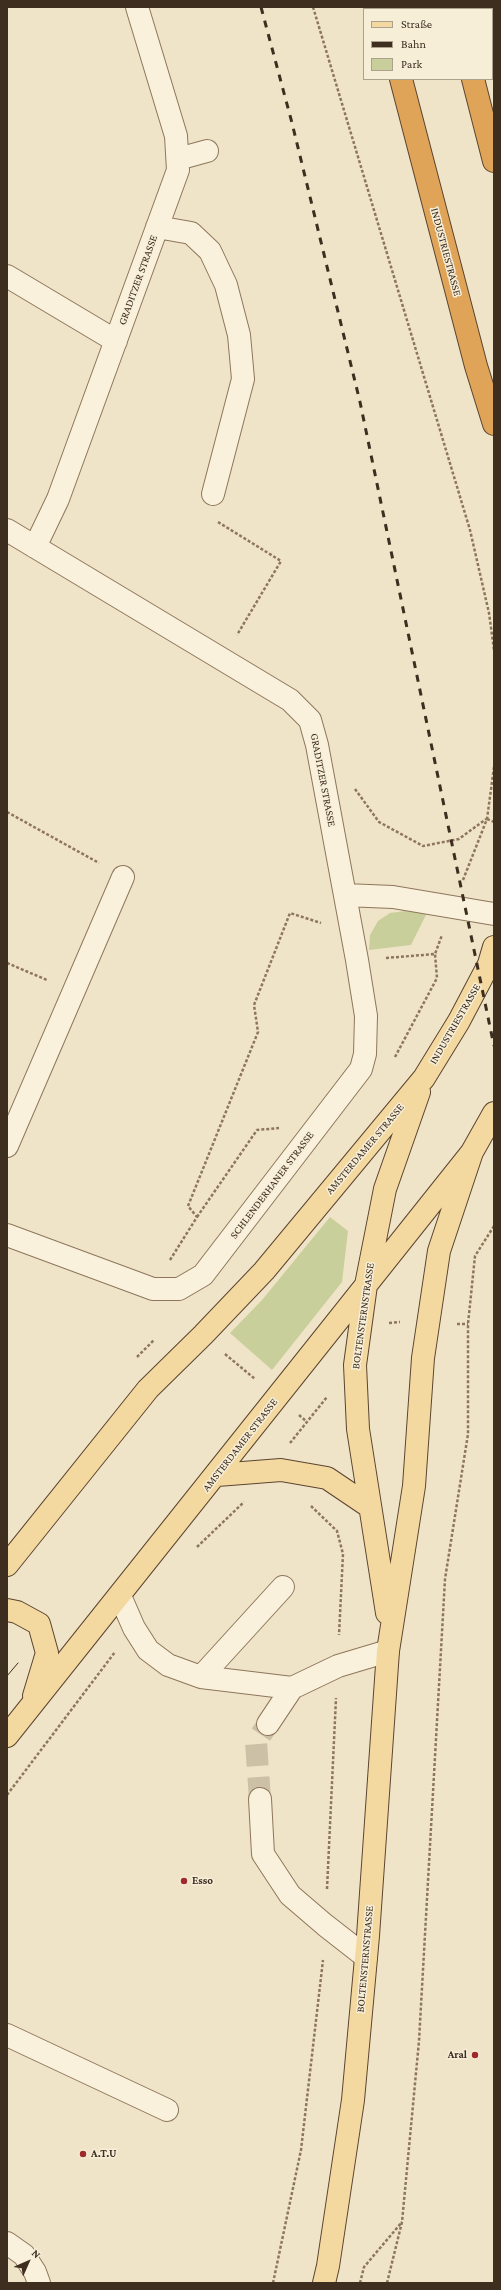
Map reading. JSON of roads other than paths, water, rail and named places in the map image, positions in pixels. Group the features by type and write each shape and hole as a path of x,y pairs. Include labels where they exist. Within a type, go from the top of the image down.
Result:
{"highway":[{"name":"INDUSTRIESTRASSE","path":"401,80 476,366 494,424"},
{"path":"473,80 494,161"}],"main road":[{"name":"INDUSTRIESTRASSE","path":"424,1078 486,970 494,947"},
{"name":"BOLTENSTERNSTRASSE","path":"389,1642 358,1428 355,1365 366,1285 385,1189 424,1078"},
{"name":"AMSTERDAMER STRASSE","path":"7,1565 148,1389 203,1335 264,1271 424,1078"},
{"path":"472,1152 494,1113"},
{"name":"BOLTENSTERNSTRASSE","path":"324,2283 328,2266 353,2100 366,1957 389,1642 414,1486 423,1358 439,1251 472,1152"},
{"name":"AMSTERDAMER STRASSE","path":"7,1736 217,1475 472,1152"},
{"path":"217,1475 281,1470 327,1478 370,1507"},
{"path":"7,1610 17,1612 39,1624 47,1653 31,1707"}],"street":[{"name":"GRADITZER STRASSE","path":"35,547 58,499 178,170 176,136 137,7"},
{"path":"178,159 207,151"},
{"path":"157,227 191,233 210,251 226,285 240,335 243,379 213,494"},
{"path":"7,276 116,341"},
{"name":"GRADITZER STRASSE","path":"7,530 290,700 310,720 317,745 344,894"},
{"path":"7,1146 123,876"},
{"path":"344,894 394,897 494,914"},
{"name":"SCHLENDERHANER STRASSE","path":"7,1235 153,1289 179,1289 203,1275 361,1069 365,1054 366,1016 344,894"},
{"path":"472,1152 494,1134"},
{"path":"200,1677 284,1587"},
{"path":"120,1596 134,1628 148,1650 168,1666 200,1677 292,1688"},
{"path":"268,1724 292,1688 389,1642"},
{"path":"260,1799 263,1854 290,1895 325,1926 366,1957"},
{"path":"7,2035 167,2110"},
{"path":"7,2243 24,2255 35,2272 39,2283"}],"tunnel":[{"path":"260,1799 256,1742 268,1724"}],"tram line":[{"path":"7,1676 18,1663"}],"railway":[{"path":"261,7 292,123 360,402 494,1046"}],"place":[{"name":"Esso","path":"184,1881"},
{"name":"Aral","path":"475,2055"},
{"name":"A.T.U","path":"83,2154"}]}
